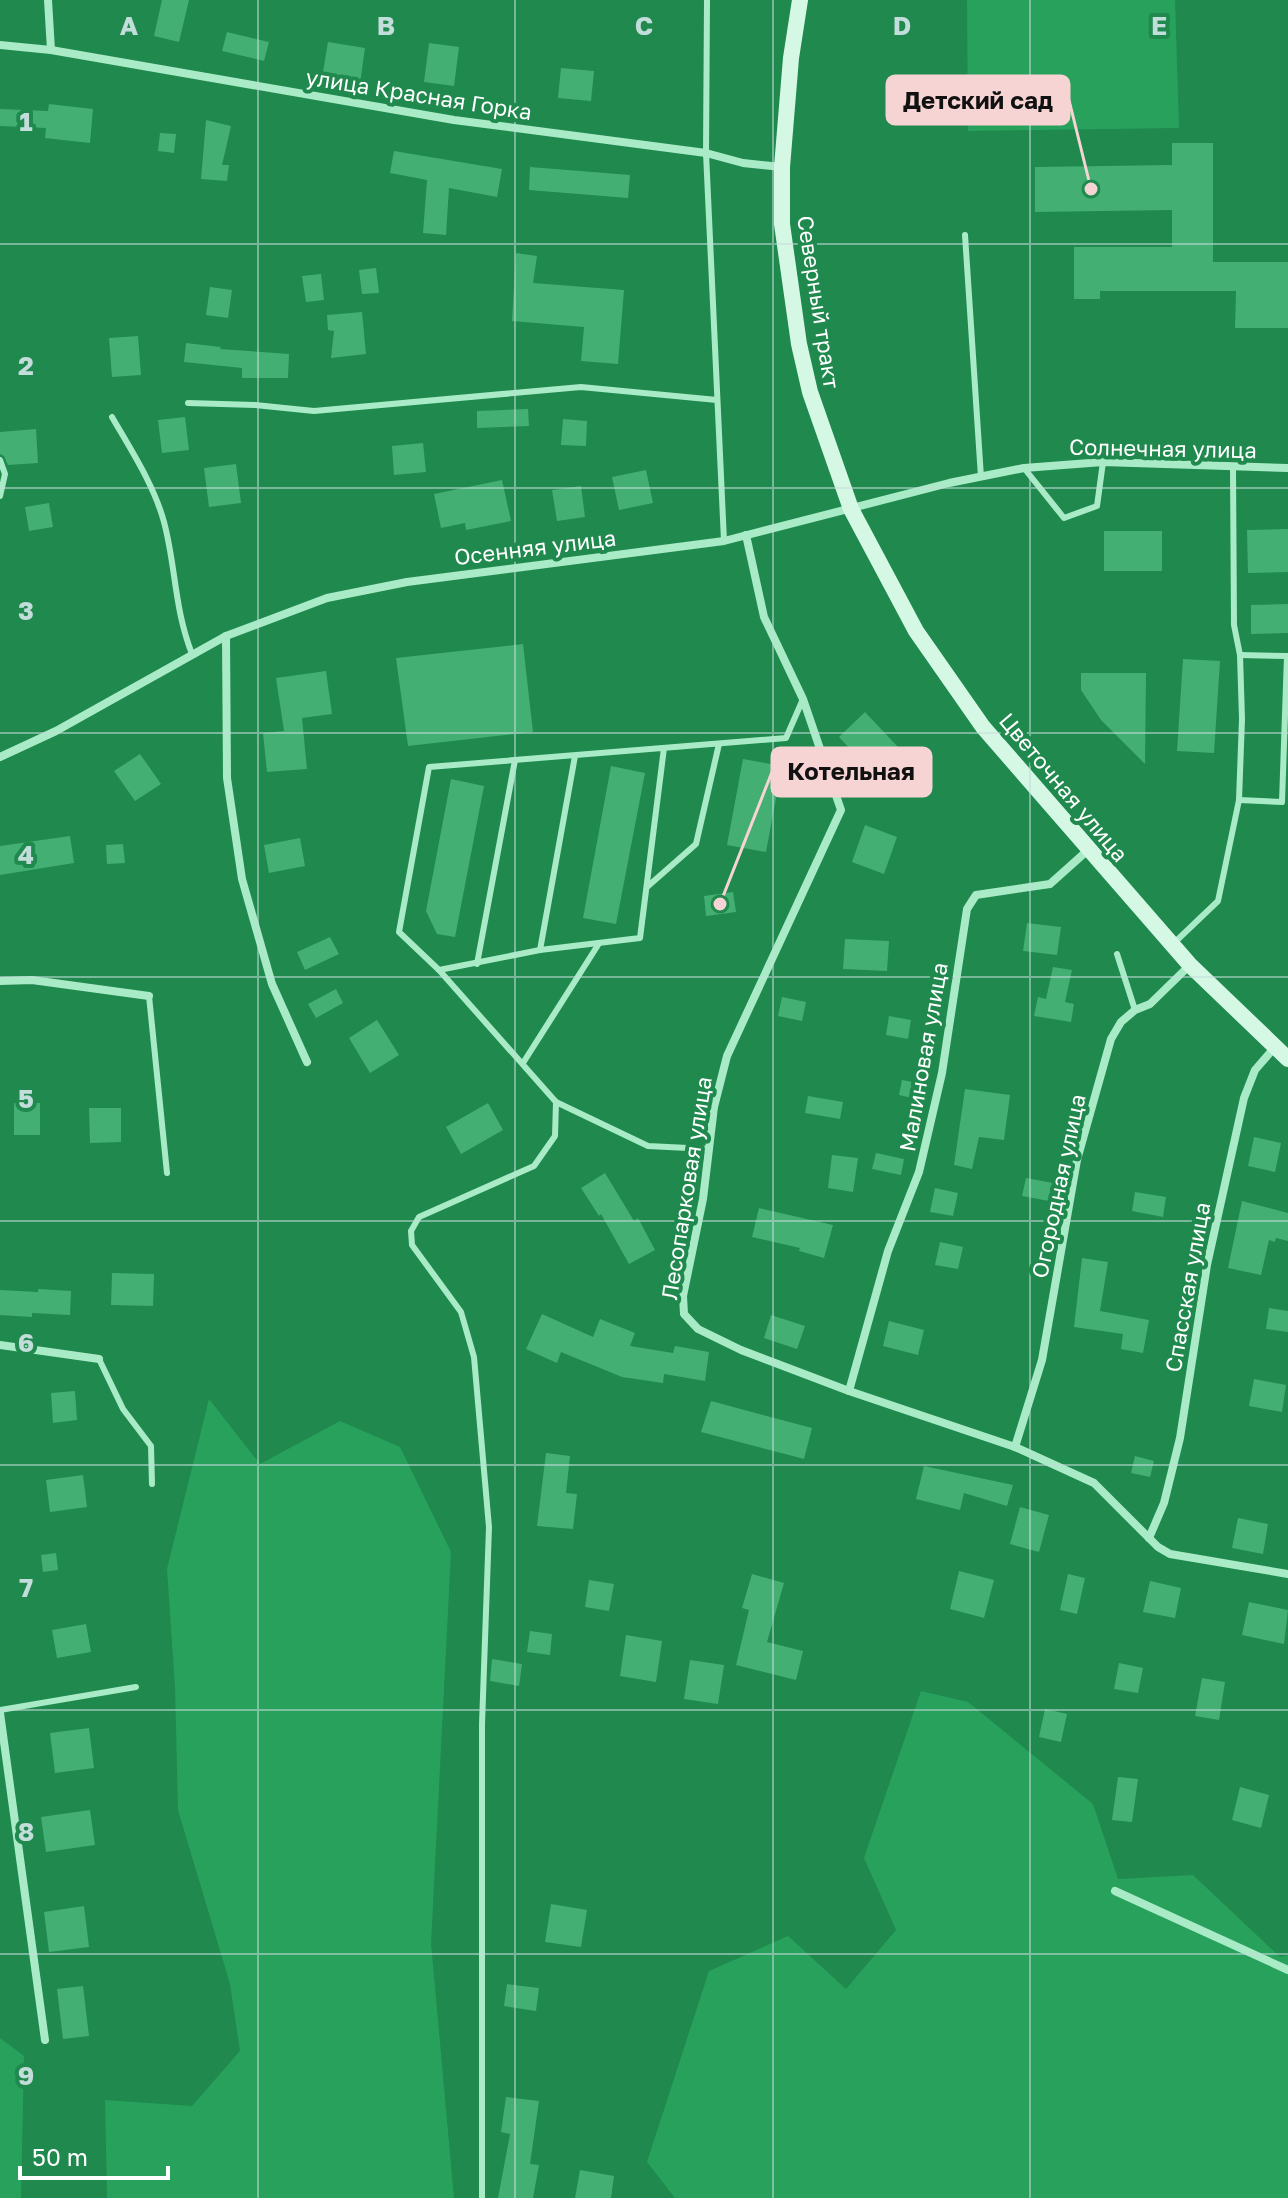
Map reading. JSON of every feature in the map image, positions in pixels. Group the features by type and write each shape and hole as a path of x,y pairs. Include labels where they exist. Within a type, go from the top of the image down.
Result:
{"main road":[{"name":"Северный тракт","path":"800,0 791,58 782,167 782,224 799,344 810,392 851,509"},
{"name":"Цветочная улица","path":"851,509 916,631 983,727 1190,965 1288,1059"}],"street":[{"path":"48,0 51,50"},
{"name":"улица Красная Горка","path":"0,45 51,50 454,120 706,153 743,163 782,167"},
{"name":"Солнечная улица","path":"851,509 1024,468 1103,462 1288,468"},
{"name":"Осенняя улица","path":"0,757 92,712 226,636 327,598 407,582 724,541 851,509"},
{"name":"Лесопарковая улица","path":"746,535 764,617 803,699 841,810 727,1056 714,1107 703,1199 683,1296 684,1314 698,1329 741,1350 849,1391 1015,1447 1094,1483 1149,1538 1170,1554 1288,1574"},
{"path":"226,636 227,778 242,879 272,984 307,1062"},
{"name":"Малиновая улица","path":"849,1391 888,1251 919,1172 942,1073 967,909 976,895 1050,884 1088,850"},
{"name":"Огородная улица","path":"1015,1447 1042,1360 1077,1160 1111,1039 1121,1022 1135,1010 1150,1004 1190,965"},
{"path":"0,981 32,980 149,996"},
{"name":"Спасская улица","path":"1149,1538 1164,1503 1180,1438 1207,1265 1244,1098 1255,1070 1274,1048"},
{"path":"0,1345 99,1359"},
{"path":"0,1712 45,2040"},
{"path":"1115,1891 1288,1970"}],"lane":[{"path":"707,0 706,153 724,541"},
{"path":"965,235 981,477"},
{"path":"188,403 314,411 581,387 717,400"},
{"path":"112,417 138,462 163,521 181,626 192,654"},
{"path":"0,460 5,474 0,496"},
{"path":"1024,468 1064,518 1097,506 1103,462"},
{"path":"1172,945 1218,901 1239,800 1242,719 1240,655 1234,625 1233,468"},
{"path":"1239,800 1282,802 1288,656 1240,655"},
{"path":"708,1149 648,1146 556,1102 439,970 399,932 429,767 786,738 803,699"},
{"path":"647,887 696,844 719,744"},
{"path":"439,970 540,950 640,938 664,748"},
{"path":"540,950 575,756"},
{"path":"477,964 515,760"},
{"path":"523,1063 598,945"},
{"path":"1117,954 1135,1010"},
{"path":"149,996 167,1173"},
{"path":"482,2198 482,1724 489,1527 474,1357 461,1312 412,1245 411,1231 419,1217 534,1166 555,1136 556,1102"},
{"path":"99,1359 123,1409 151,1446 152,1484"},
{"path":"0,1712 136,1687"}],"green space":[{"path":"967,0 1175,0 1179,128 968,131"},
{"path":"209,1399 260,1464 340,1421 400,1447 451,1552 431,1943 454,2198 107,2198 105,2100 192,2106 240,2051 230,1984 178,1810 175,1687 167,1569"},
{"path":"921,1691 968,1702 1093,1804 1118,1879 1193,1875 1280,1957 1288,1955 1288,2198 675,2198 647,2162 709,1971 788,1936 846,1989 896,1930 864,1858"},
{"path":"0,2038 24,2056 21,2198 0,2198"}],"building":[{"path":"162,0 189,0 179,42 154,36"},
{"path":"227,32 269,42 264,61 222,51"},
{"path":"328,42 365,48 360,84 322,78"},
{"path":"429,43 459,47 454,86 424,82"},
{"path":"561,68 594,71 591,101 558,98"},
{"path":"49,104 93,109 90,143 45,138 46,128 0,126 0,109 48,111"},
{"path":"206,120 231,126 222,165 229,165 227,181 201,179"},
{"path":"160,133 176,134 174,153 158,151"},
{"path":"1172,143 1213,143 1213,262 1288,262 1288,328 1235,328 1236,291 1100,291 1100,299 1074,299 1074,247 1172,247 1172,210 1035,212 1035,167 1172,165"},
{"path":"394,151 502,169 497,197 449,188 446,235 423,233 427,180 390,173"},
{"path":"530,167 630,175 628,198 529,190"},
{"path":"516,253 537,256 533,283 624,290 618,364 581,361 584,327 512,321"},
{"path":"376,268 379,293 362,294 359,270"},
{"path":"321,274 324,300 306,302 302,276"},
{"path":"210,287 232,290 228,318 206,315"},
{"path":"362,312 366,354 331,358 334,331 328,330 327,315"},
{"path":"138,336 141,375 112,377 109,338"},
{"path":"186,343 289,354 288,378 242,378 242,368 184,362"},
{"path":"528,409 529,426 477,428 477,411"},
{"path":"185,417 189,450 162,453 158,420"},
{"path":"563,419 587,421 586,446 561,445"},
{"path":"36,429 38,463 8,465 0,454 0,432"},
{"path":"423,443 426,472 394,475 392,446"},
{"path":"236,464 241,503 209,507 204,468"},
{"path":"646,470 653,503 619,510 612,477"},
{"path":"502,480 511,521 466,530 465,523 441,528 434,494"},
{"path":"581,486 585,517 557,521 552,490"},
{"path":"49,503 53,527 29,531 25,507"},
{"path":"1288,529 1288,572 1248,573 1247,530"},
{"path":"1104,531 1162,531 1162,571 1104,571"},
{"path":"1288,604 1288,633 1251,634 1251,605"},
{"path":"523,644 533,732 408,746 396,658"},
{"path":"1183,659 1220,661 1214,753 1177,751"},
{"path":"326,671 332,714 302,718 307,769 267,772 263,733 284,731 276,678"},
{"path":"1081,673 1146,673 1145,764 1101,720 1081,690"},
{"path":"865,712 914,764 887,789 839,737"},
{"path":"140,754 161,784 135,801 114,771"},
{"path":"743,759 782,766 766,852 727,845"},
{"path":"611,766 645,773 616,924 583,918"},
{"path":"451,779 484,786 455,937 437,934 426,911"},
{"path":"865,825 897,837 884,874 852,862"},
{"path":"70,836 74,863 0,875 0,846"},
{"path":"300,838 305,866 269,873 264,845"},
{"path":"123,844 125,863 107,864 106,845"},
{"path":"733,892 736,912 706,916 704,896"},
{"path":"1027,923 1061,927 1057,955 1023,951"},
{"path":"330,937 339,954 305,970 297,952"},
{"path":"845,939 889,941 887,971 843,969"},
{"path":"1053,967 1072,970 1065,1002 1074,1004 1071,1022 1034,1016 1038,997 1046,999"},
{"path":"336,989 343,1003 316,1018 308,1004"},
{"path":"782,997 806,1002 802,1021 778,1016"},
{"path":"889,1016 911,1020 908,1039 886,1035"},
{"path":"377,1020 399,1055 370,1073 349,1038"},
{"path":"902,1080 929,1085 926,1101 899,1095"},
{"path":"965,1089 1010,1095 1004,1140 979,1137 972,1169 954,1165"},
{"path":"808,1096 843,1102 840,1119 805,1113"},
{"path":"14,1103 40,1103 40,1135 14,1135"},
{"path":"488,1103 503,1130 461,1154 446,1127"},
{"path":"89,1108 121,1108 121,1142 90,1143"},
{"path":"1254,1137 1281,1143 1275,1172 1248,1166"},
{"path":"876,1153 904,1159 901,1175 872,1169"},
{"path":"832,1155 858,1158 853,1192 828,1188"},
{"path":"605,1173 634,1221 638,1218 655,1250 629,1264 601,1214 599,1216 581,1188"},
{"path":"1026,1178 1053,1183 1049,1201 1022,1196"},
{"path":"935,1188 958,1193 953,1216 930,1212"},
{"path":"1135,1192 1166,1197 1163,1217 1132,1211"},
{"path":"1242,1201 1288,1213 1288,1241 1269,1240 1261,1275 1228,1268"},
{"path":"759,1208 833,1225 824,1258 799,1251 800,1248 752,1237"},
{"path":"940,1242 963,1247 958,1269 935,1265"},
{"path":"1082,1258 1108,1262 1100,1311 1149,1320 1143,1353 1121,1349 1123,1334 1074,1327"},
{"path":"112,1273 154,1274 153,1306 111,1305"},
{"path":"38,1289 71,1291 70,1315 0,1315 0,1290 38,1292"},
{"path":"1269,1308 1288,1311 1288,1332 1266,1329"},
{"path":"542,1314 593,1337 600,1319 635,1333 630,1346 673,1353 675,1346 709,1352 705,1381 664,1374 663,1383 622,1377 561,1352 557,1363 526,1349"},
{"path":"771,1315 805,1326 797,1349 764,1338"},
{"path":"889,1321 924,1330 918,1355 883,1346"},
{"path":"1254,1379 1286,1385 1282,1412 1249,1406"},
{"path":"75,1391 77,1420 53,1423 51,1393"},
{"path":"711,1401 812,1428 804,1459 701,1432"},
{"path":"546,1453 570,1456 566,1493 577,1494 573,1529 537,1526"},
{"path":"1135,1456 1154,1461 1150,1477 1131,1473"},
{"path":"924,1466 1013,1485 1007,1506 964,1493 960,1510 916,1499"},
{"path":"83,1475 87,1507 50,1512 46,1480"},
{"path":"1020,1507 1049,1515 1039,1552 1010,1544"},
{"path":"1238,1518 1268,1524 1263,1554 1232,1548"},
{"path":"56,1553 58,1570 43,1572 41,1555"},
{"path":"959,1571 994,1580 984,1618 950,1609"},
{"path":"752,1574 784,1583 767,1642 803,1651 796,1680 736,1665 749,1610 742,1608"},
{"path":"1068,1574 1085,1578 1077,1614 1060,1610"},
{"path":"589,1580 614,1584 609,1611 585,1607"},
{"path":"1150,1581 1181,1588 1175,1618 1143,1612"},
{"path":"1249,1602 1288,1610 1284,1644 1242,1635"},
{"path":"86,1624 91,1652 57,1658 52,1630"},
{"path":"530,1631 552,1634 550,1655 527,1652"},
{"path":"626,1635 662,1641 656,1682 620,1676"},
{"path":"492,1659 522,1664 519,1686 490,1681"},
{"path":"690,1660 724,1665 718,1704 684,1699"},
{"path":"1119,1663 1143,1668 1138,1693 1114,1689"},
{"path":"1202,1678 1225,1682 1219,1720 1195,1716"},
{"path":"1045,1709 1067,1714 1061,1742 1039,1737"},
{"path":"89,1728 94,1768 55,1773 50,1733"},
{"path":"1118,1777 1138,1779 1132,1822 1112,1820"},
{"path":"1240,1787 1269,1795 1261,1828 1232,1820"},
{"path":"90,1810 95,1845 46,1852 41,1817"},
{"path":"551,1904 587,1910 581,1947 545,1942"},
{"path":"84,1906 89,1947 49,1952 44,1912"},
{"path":"507,1984 539,1988 536,2011 504,2006"},
{"path":"83,1986 89,2036 63,2039 57,1989"},
{"path":"506,2097 539,2101 530,2164 539,2165 533,2198 498,2198 510,2134 501,2132"},
{"path":"580,2170 614,2176 611,2198 575,2198"}],"place":[{"name":"Детский сад","path":"1091,189"},
{"name":"Котельная","path":"720,904"}]}
